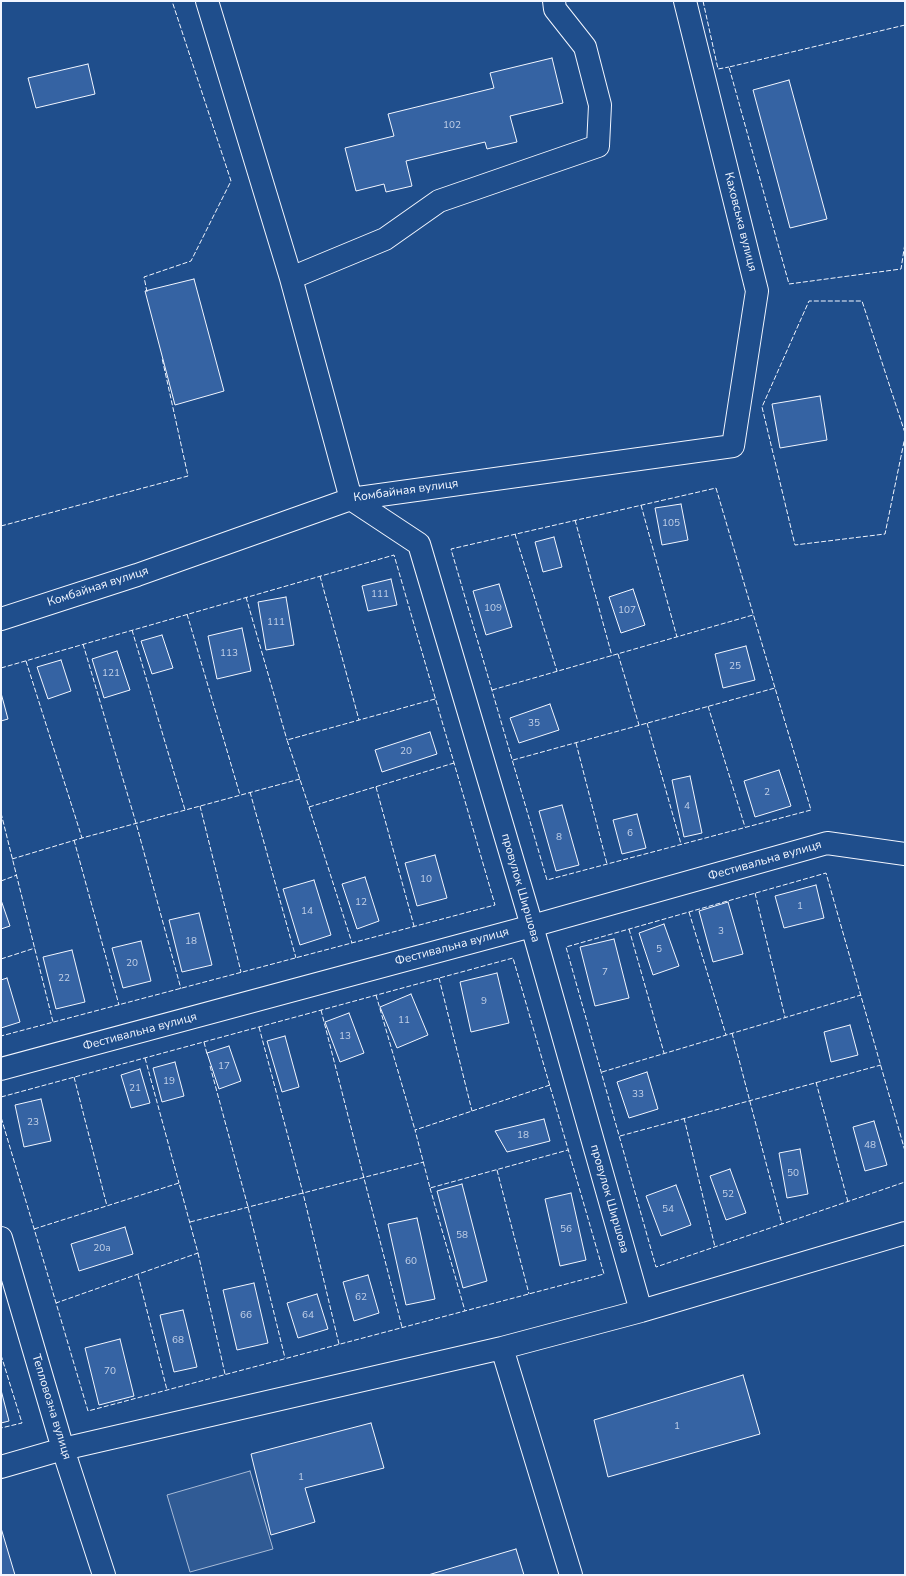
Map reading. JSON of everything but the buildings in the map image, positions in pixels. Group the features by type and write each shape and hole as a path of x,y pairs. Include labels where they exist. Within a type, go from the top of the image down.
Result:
{"street":[{"path":"207,1 291,278 351,499"},
{"path":"291,278 385,239 439,201 598,146 600,105 585,47 555,9 554,1"},
{"name":"Каховська вулиця","path":"685,1 757,291 733,446"},
{"name":"Комбайная вулиця","path":"1,619 136,575 351,499 733,446"},
{"name":"провулок Ширшова","path":"351,499 419,544 532,926 641,1311"},
{"name":"Фестивальна вулиця","path":"1,1069 532,926 827,843 905,854"},
{"path":"1,1467 63,1449 502,1348 641,1311 905,1233"},
{"name":"Тепловозна вулиця","path":"1,1238 63,1449 104,1575"},
{"path":"502,1348 572,1575"}],"shaded area":[{"path":"250,1471 273,1549 190,1572 167,1495"}],"fence":[{"path":"147,292 144,277 191,261 231,181 172,1"},
{"path":"703,1 718,69 729,67"},
{"path":"905,25 729,67 789,284 901,269 905,243"},
{"path":"905,433 862,301 809,301 762,407 795,545 885,534 905,437"},
{"path":"1,526 188,476 162,358"},
{"path":"716,488 811,810 547,880 451,549 716,488"},
{"path":"641,505 677,637"},
{"path":"575,520 612,656"},
{"path":"515,534 557,671"},
{"path":"1,668 394,555 495,905 1,1036"},
{"path":"320,576 359,720"},
{"path":"246,597 287,740"},
{"path":"187,614 240,795"},
{"path":"492,690 753,615"},
{"path":"132,630 185,810"},
{"path":"83,644 136,823 181,989"},
{"path":"618,654 639,725"},
{"path":"26,661 82,838"},
{"path":"513,760 775,688"},
{"path":"435,699 287,740 309,807 454,763"},
{"path":"708,706 745,827"},
{"path":"647,723 681,844"},
{"path":"576,743 607,864"},
{"path":"12,859 82,838 300,779"},
{"path":"376,787 414,926"},
{"path":"250,792 296,958"},
{"path":"200,806 241,972"},
{"path":"309,807 352,943"},
{"path":"1,813 53,1022"},
{"path":"74,840 119,1005"},
{"path":"905,1151 826,873 566,947 656,1267 905,1182"},
{"path":"1,881 17,875"},
{"path":"755,893 785,1017"},
{"path":"689,912 726,1035"},
{"path":"629,929 664,1053"},
{"path":"1,959 35,948"},
{"path":"1,1097 513,958 604,1274 88,1411 1,1117"},
{"path":"439,978 472,1111"},
{"path":"376,995 415,1130"},
{"path":"602,1072 861,995"},
{"path":"321,1010 402,1327"},
{"path":"259,1027 303,1193 339,1344"},
{"path":"732,1033 782,1224"},
{"path":"204,1042 207,1054"},
{"path":"145,1058 179,1183"},
{"path":"620,1136 881,1065"},
{"path":"210,1066 248,1207 285,1358"},
{"path":"74,1077 107,1206"},
{"path":"816,1082 848,1202"},
{"path":"550,1085 415,1130 430,1188 568,1150"},
{"path":"684,1118 715,1247"},
{"path":"190,1222 424,1162"},
{"path":"497,1170 529,1294"},
{"path":"34,1229 179,1183 198,1253 56,1303"},
{"path":"430,1188 465,1311"},
{"path":"198,1253 225,1374"},
{"path":"138,1275 167,1390"},
{"path":"1,1355 22,1423 1,1428"}]}
